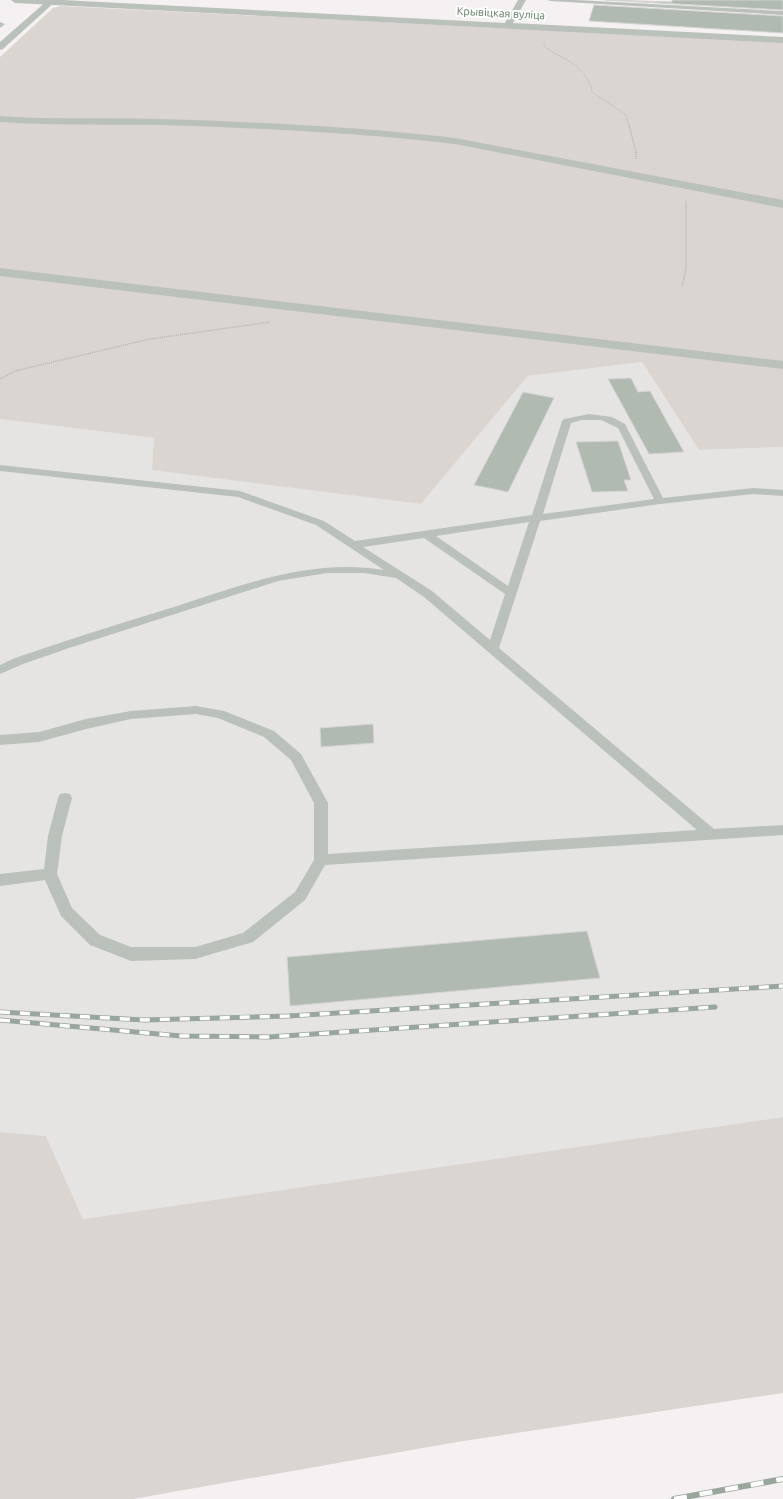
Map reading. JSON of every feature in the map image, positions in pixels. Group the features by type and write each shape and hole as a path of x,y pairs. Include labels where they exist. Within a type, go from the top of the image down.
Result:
{"street":[{"name":"Крывіцкая вуліца","path":"15,0 258,12 343,14 522,26 783,40"},
{"path":"508,25 522,0"},
{"path":"0,48 52,1"},
{"path":"258,12 266,4"},
{"path":"0,119 38,122 160,122 400,135 455,141 783,204"},
{"path":"0,272 338,310 783,365"}],"lane":[{"path":"550,0 783,13"},
{"path":"493,648 567,422 579,418 596,416 611,419 622,426 660,501"},
{"path":"0,468 240,494 320,523 428,594 712,835"},
{"path":"352,545 660,501 753,491 783,493"},
{"path":"426,534 511,593"},
{"path":"0,670 19,660 277,578 327,570 364,570 401,576"},
{"path":"0,740 39,737 86,724 131,715 196,710 220,714 268,734 296,757 321,803 320,860 300,896 248,938 195,954 131,954 95,940 66,912 50,874 55,836 65,798"},
{"path":"320,860 783,830"},
{"path":"0,880 50,874"}],"path":[{"path":"522,26 538,30 545,35 544,46 582,70 589,78 592,92 626,115 636,152 635,175"},
{"path":"682,286 686,269 686,194"},
{"path":"0,379 15,371 150,339 271,322"}],"shaded area":[{"path":"61,6 783,42 783,447 699,450 642,362 528,376 421,504 152,470 154,438 0,419 0,57 53,8"},
{"path":"642,362 699,450 783,447 783,1117 83,1219 46,1136 0,1132 0,419 155,438 152,469 421,504 528,376"},
{"path":"783,1117 783,1393 457,1442 133,1499 0,1499 0,1132 46,1136 83,1219"}],"building":[{"path":"605,0 672,2 672,0 783,0 783,10"},
{"path":"594,5 783,16 783,33 589,21"},
{"path":"631,378 638,392 650,391 684,452 649,454 608,379"},
{"path":"523,392 554,398 508,492 474,485"},
{"path":"618,441 631,480 624,480 628,491 592,492 576,442"},
{"path":"373,724 374,743 321,747 320,728"},
{"path":"587,931 600,978 290,1006 287,957"}],"railway":[{"path":"0,1012 144,1020 288,1016 783,986"},
{"path":"0,1020 181,1036 269,1037 715,1007"},
{"path":"674,1499 783,1479"}]}
